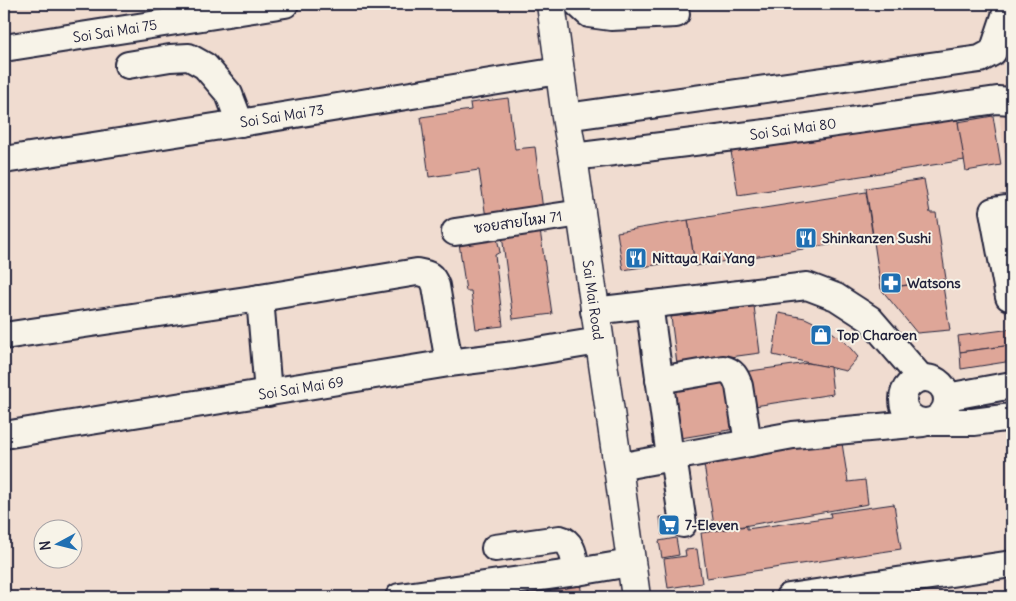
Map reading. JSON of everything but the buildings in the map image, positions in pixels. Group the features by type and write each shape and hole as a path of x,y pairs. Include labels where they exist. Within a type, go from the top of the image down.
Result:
{"main road":[{"name":"Sai Mai Road","path":"551,4 636,597"}],"street":[{"name":"Soi Sai Mai 75","path":"4,48 285,4"},
{"path":"578,4 589,14 611,17 676,14"},
{"path":"566,117 980,59 993,52 1009,4"},
{"path":"128,65 170,58 189,58 205,66 229,94 240,123"},
{"name":"Soi Sai Mai 73","path":"4,160 560,70"},
{"name":"Soi Sai Mai 80","path":"573,157 766,133 997,100 1012,101"},
{"path":"1012,208 993,211 1009,297 1012,297"},
{"name":"ซอยสายไหม 71","path":"455,232 580,213"},
{"path":"4,336 260,298 417,272 427,274 433,278 436,286 449,364"},
{"path":"594,311 807,286 836,297 870,319 921,378"},
{"path":"260,298 268,393"},
{"path":"649,304 659,380 683,524"},
{"name":"Soi Sai Mai 69","path":"4,435 599,341"},
{"path":"659,380 723,369 728,370 736,378 739,386 748,443"},
{"path":"921,378 934,380 940,384 947,397 945,410 936,420 916,421 905,412 902,398 905,391 908,385 921,378"},
{"path":"947,397 1012,386"},
{"path":"618,467 793,435 926,422 973,422 1012,417"},
{"path":"495,548 560,539 566,540 570,544 577,572"},
{"path":"399,597 438,595 630,563"},
{"path":"790,597 1012,564"}],"shaded area":[{"path":"1012,83 1012,172 1007,173 995,86"}],"place":[{"name":"Shinkanzen Sushi","path":"806,238"},
{"name":"Nittaya Kai Yang","path":"636,258"},
{"name":"Watsons","path":"891,283"},
{"name":"Top Charoen","path":"821,335"},
{"name":"7-Eleven","path":"669,525"}]}
